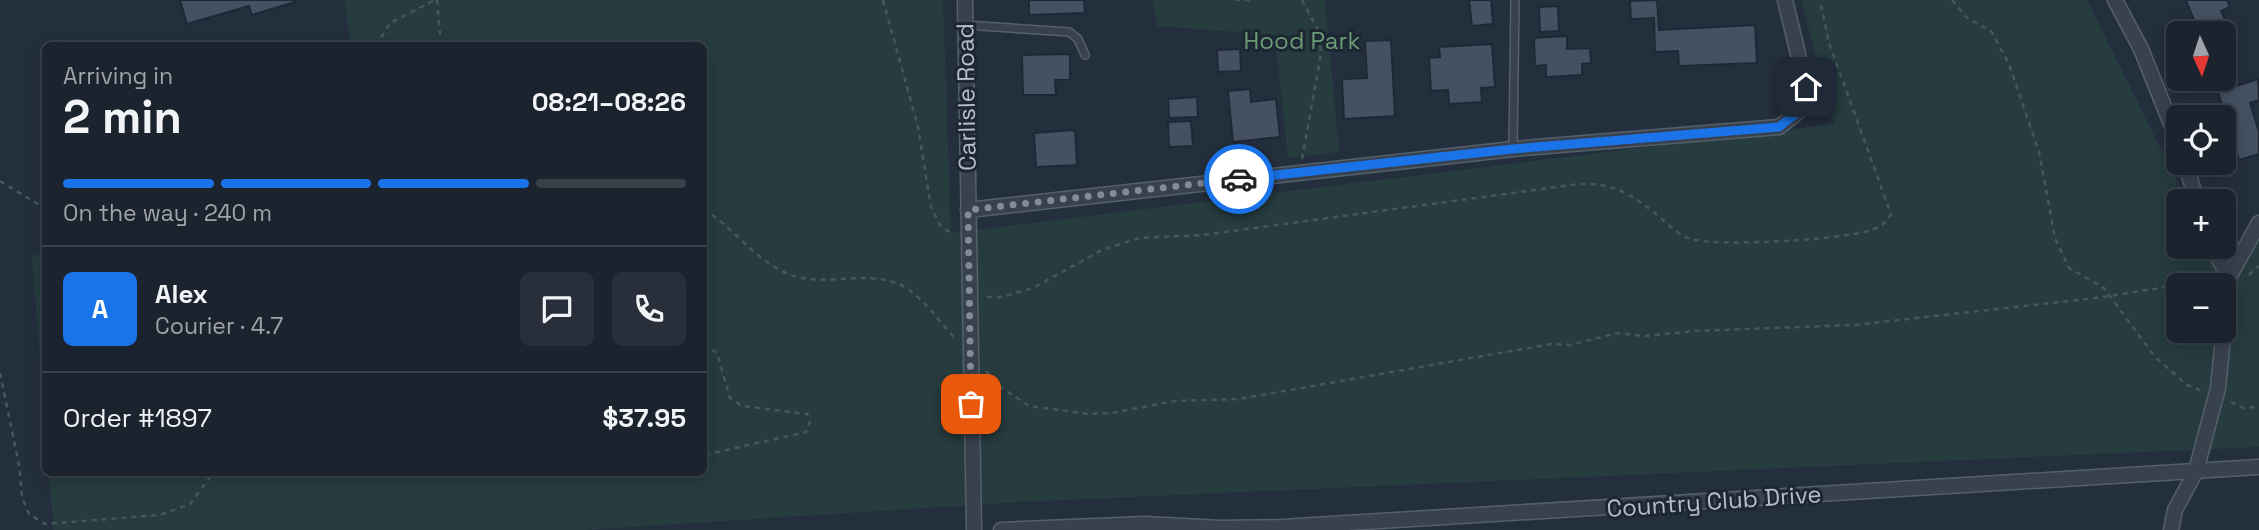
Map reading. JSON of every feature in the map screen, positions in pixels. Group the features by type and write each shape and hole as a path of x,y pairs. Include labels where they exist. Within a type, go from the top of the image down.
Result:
{"street":[{"name":"Carlisle Road","path":"965,0 974,530"},
{"path":"968,210 1513,149 1779,127 1798,112 1806,87 1785,0"},
{"path":"2115,0 2141,49 2166,112"},
{"path":"2231,273 2259,223"},
{"path":"2171,530 2175,510 2196,471 2215,395 2224,343"},
{"name":"Country Club Drive","path":"1001,530 1145,524 1262,528 2259,467"},
{"path":"1499,515 1499,530"}],"lane":[{"path":"1513,149 1515,0"},
{"path":"965,25 1069,32 1078,39 1085,55"}],"path":[{"path":"378,42 390,23 436,0 441,42"},
{"path":"883,0 918,127 931,207 941,227 950,233 968,236"},
{"path":"1235,0 1252,0"},
{"path":"1299,172 1321,54 1318,32 1302,0"},
{"path":"969,296 1002,297 1033,288 1101,250 1139,238 1203,235 1579,184 1602,183 1615,186 1679,234 1695,240 1758,241 1846,235 1871,230 1887,222 1891,214 1829,43 1820,0"},
{"path":"1952,0 1967,18 1991,31 2009,64 2039,152 2055,237 2069,268 2104,288 2155,357 2186,385 2243,408 2259,407"},
{"path":"0,181 42,207"},
{"path":"707,212 744,244 785,272 806,278 868,278 898,283 1002,388 1029,406 1088,414 1112,413 1174,401 1239,399 1551,344 1570,345 1617,333 1645,337 1695,331 1854,325 2110,296 2166,287"},
{"path":"707,346 718,353 730,398 742,406 807,414 810,422 806,432 707,454"},
{"path":"0,373 22,497 29,514 45,524 160,515 190,503 211,476"}],"green space":[{"path":"344,0 943,0 951,233 1834,124 1801,0 2087,0 2166,159 2166,175 2174,175 2181,189 2166,189 2166,259 2216,259 2219,265 2226,259 2236,259 2236,251 2259,231 2259,447 1021,502 584,530 54,530 49,476 707,476 707,42 351,42"},
{"name":"Hood Park","path":"1153,0 1325,0 1339,152 1288,158 1275,35 1157,26"},
{"path":"42,254 42,387 32,256"}],"building":[{"path":"180,0 295,2 252,15 249,6 187,24"},
{"path":"1029,0 1084,0 1085,13 1029,15"},
{"path":"1469,0 1491,0 1493,24 1472,26"},
{"path":"1657,0 1659,30 1755,25 1757,63 1679,66 1678,51 1655,52 1654,18 1631,19 1630,1"},
{"path":"2186,0 2227,0 2230,7 2221,11 2225,19 2194,21"},
{"path":"1558,6 1559,31 1540,32 1539,7"},
{"path":"1567,36 1567,49 1590,48 1591,63 1582,64 1582,75 1546,77 1546,65 1535,66 1534,38"},
{"path":"1391,40 1395,116 1344,119 1342,79 1367,78 1365,41"},
{"path":"1492,44 1495,87 1481,88 1482,102 1449,104 1448,90 1431,91 1429,58 1440,57 1439,47"},
{"path":"1240,49 1241,71 1218,72 1217,50"},
{"path":"1070,54 1070,80 1055,80 1056,95 1023,95 1022,55"},
{"path":"2258,79 2259,100 2250,103 2259,132 2259,154 2239,160 2236,150 2236,105 2222,105 2218,92 2236,91 2236,86"},
{"path":"1250,89 1251,102 1276,99 1280,137 1233,142 1228,91"},
{"path":"1197,97 1198,117 1169,118 1168,99"},
{"path":"1191,121 1193,146 1169,147 1168,122"},
{"path":"1075,130 1077,165 1036,167 1034,133"}],"way so far":[{"path":"971,404 968,210 1239,179"}],"route":[{"path":"1239,179 1513,149 1779,127 1798,112 1806,87"}]}
